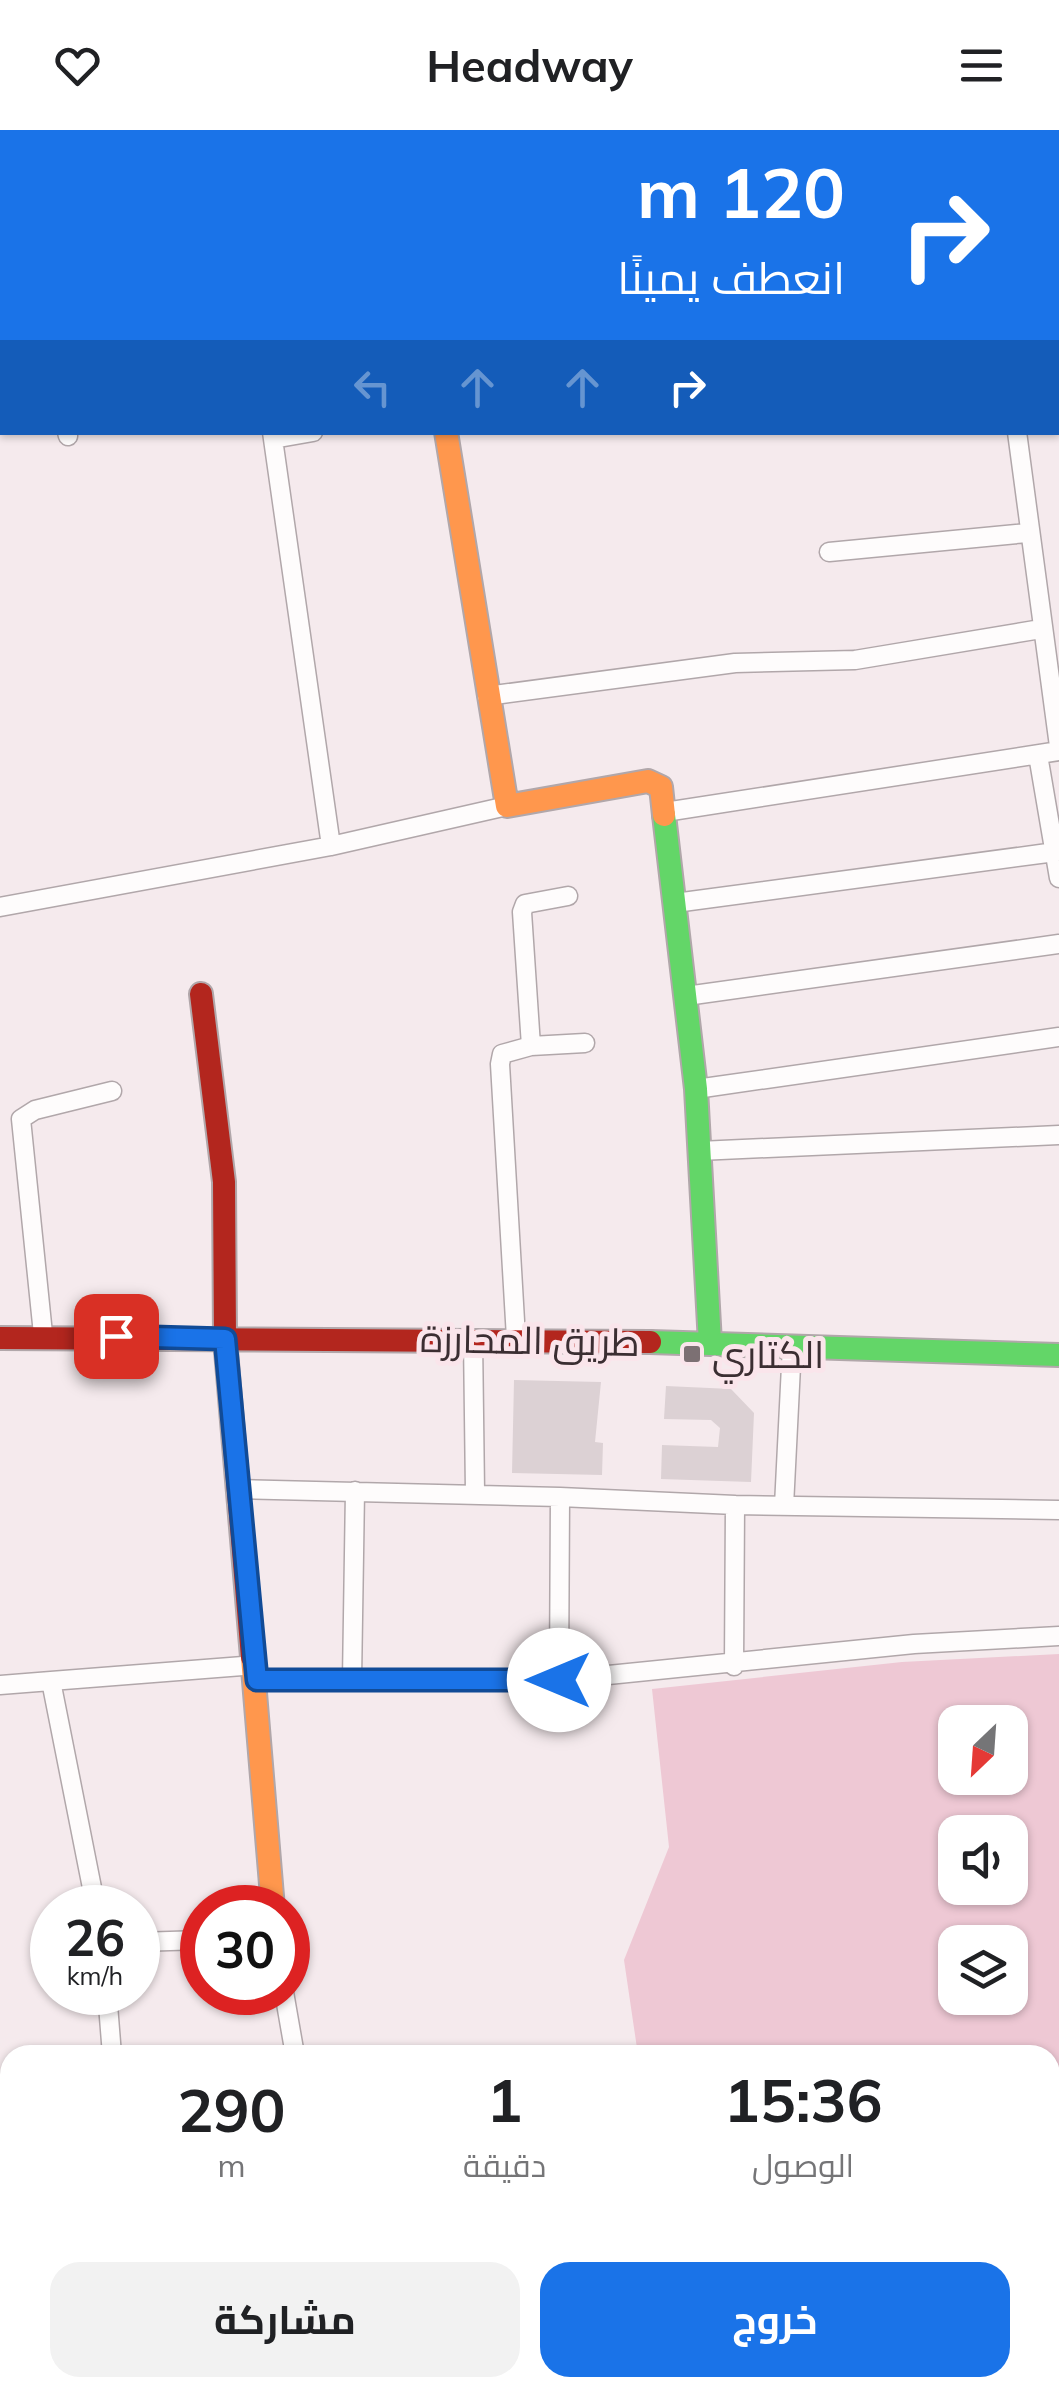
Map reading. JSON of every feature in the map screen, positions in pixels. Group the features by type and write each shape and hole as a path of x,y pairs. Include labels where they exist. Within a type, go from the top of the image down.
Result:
{"main road":[{"path":"446,435 507,806 654,781 662,786 696,1089 710,1343"},
{"path":"201,994 224,1182 225,1339 271,1885"},
{"name":"طريق المحارزة","path":"0,1338 43,1334 225,1339 516,1338 1059,1354"}],"street":[{"path":"665,812 1059,748 1027,533 1017,435"},
{"path":"272,436 331,846"},
{"path":"829,552 1027,533"},
{"path":"488,696 735,664 855,660 1041,629"},
{"path":"1038,754 1059,878"},
{"path":"1,904 331,846 507,806"},
{"path":"675,903 1055,852"},
{"path":"530,1046 522,912 532,900 568,896"},
{"path":"686,996 1059,944"},
{"path":"696,1089 1059,1037"},
{"path":"516,1338 500,1064 510,1050 585,1044"},
{"path":"43,1334 21,1119 36,1110 112,1090"},
{"path":"700,1151 1059,1135"},
{"path":"473,1339 475,1492"},
{"path":"784,1506 792,1346"},
{"path":"238,1489 475,1492 735,1505 1059,1510"},
{"path":"352,1680 356,1491"},
{"path":"559,1680 560,1497"},
{"path":"734,1666 735,1505"},
{"path":"0,1685 256,1672 352,1680 559,1680 734,1666 914,1644 1059,1636"},
{"path":"52,1681 92,1885"},
{"path":"109,2015 111,2045"},
{"path":"288,2015 292,2045"}],"shaded area":[{"path":"1059,1654 1059,2045 637,2045 624,1960 669,1847 652,1689 902,1662"}],"building":[{"path":"514,1380 601,1382 595,1442 603,1443 602,1475 512,1473"},
{"path":"666,1386 731,1389 754,1413 751,1482 661,1479 662,1445 718,1447 720,1428 711,1420 664,1419"}],"traffic: fast":[{"path":"664,815 696,1089 710,1343"},
{"path":"650,1342 1059,1355"}],"traffic: slow":[{"path":"446,435 507,806 648,781 661,787 664,815"},
{"path":"252,1657 271,1885"}],"traffic: jam":[{"path":"201,994 224,1182 225,1339 252,1657"},
{"path":"0,1338 650,1342"}],"place":[{"name":"الكتاري","path":"692,1354"}],"route":[{"path":"116,1336 225,1339 257,1680 559,1680"}]}
